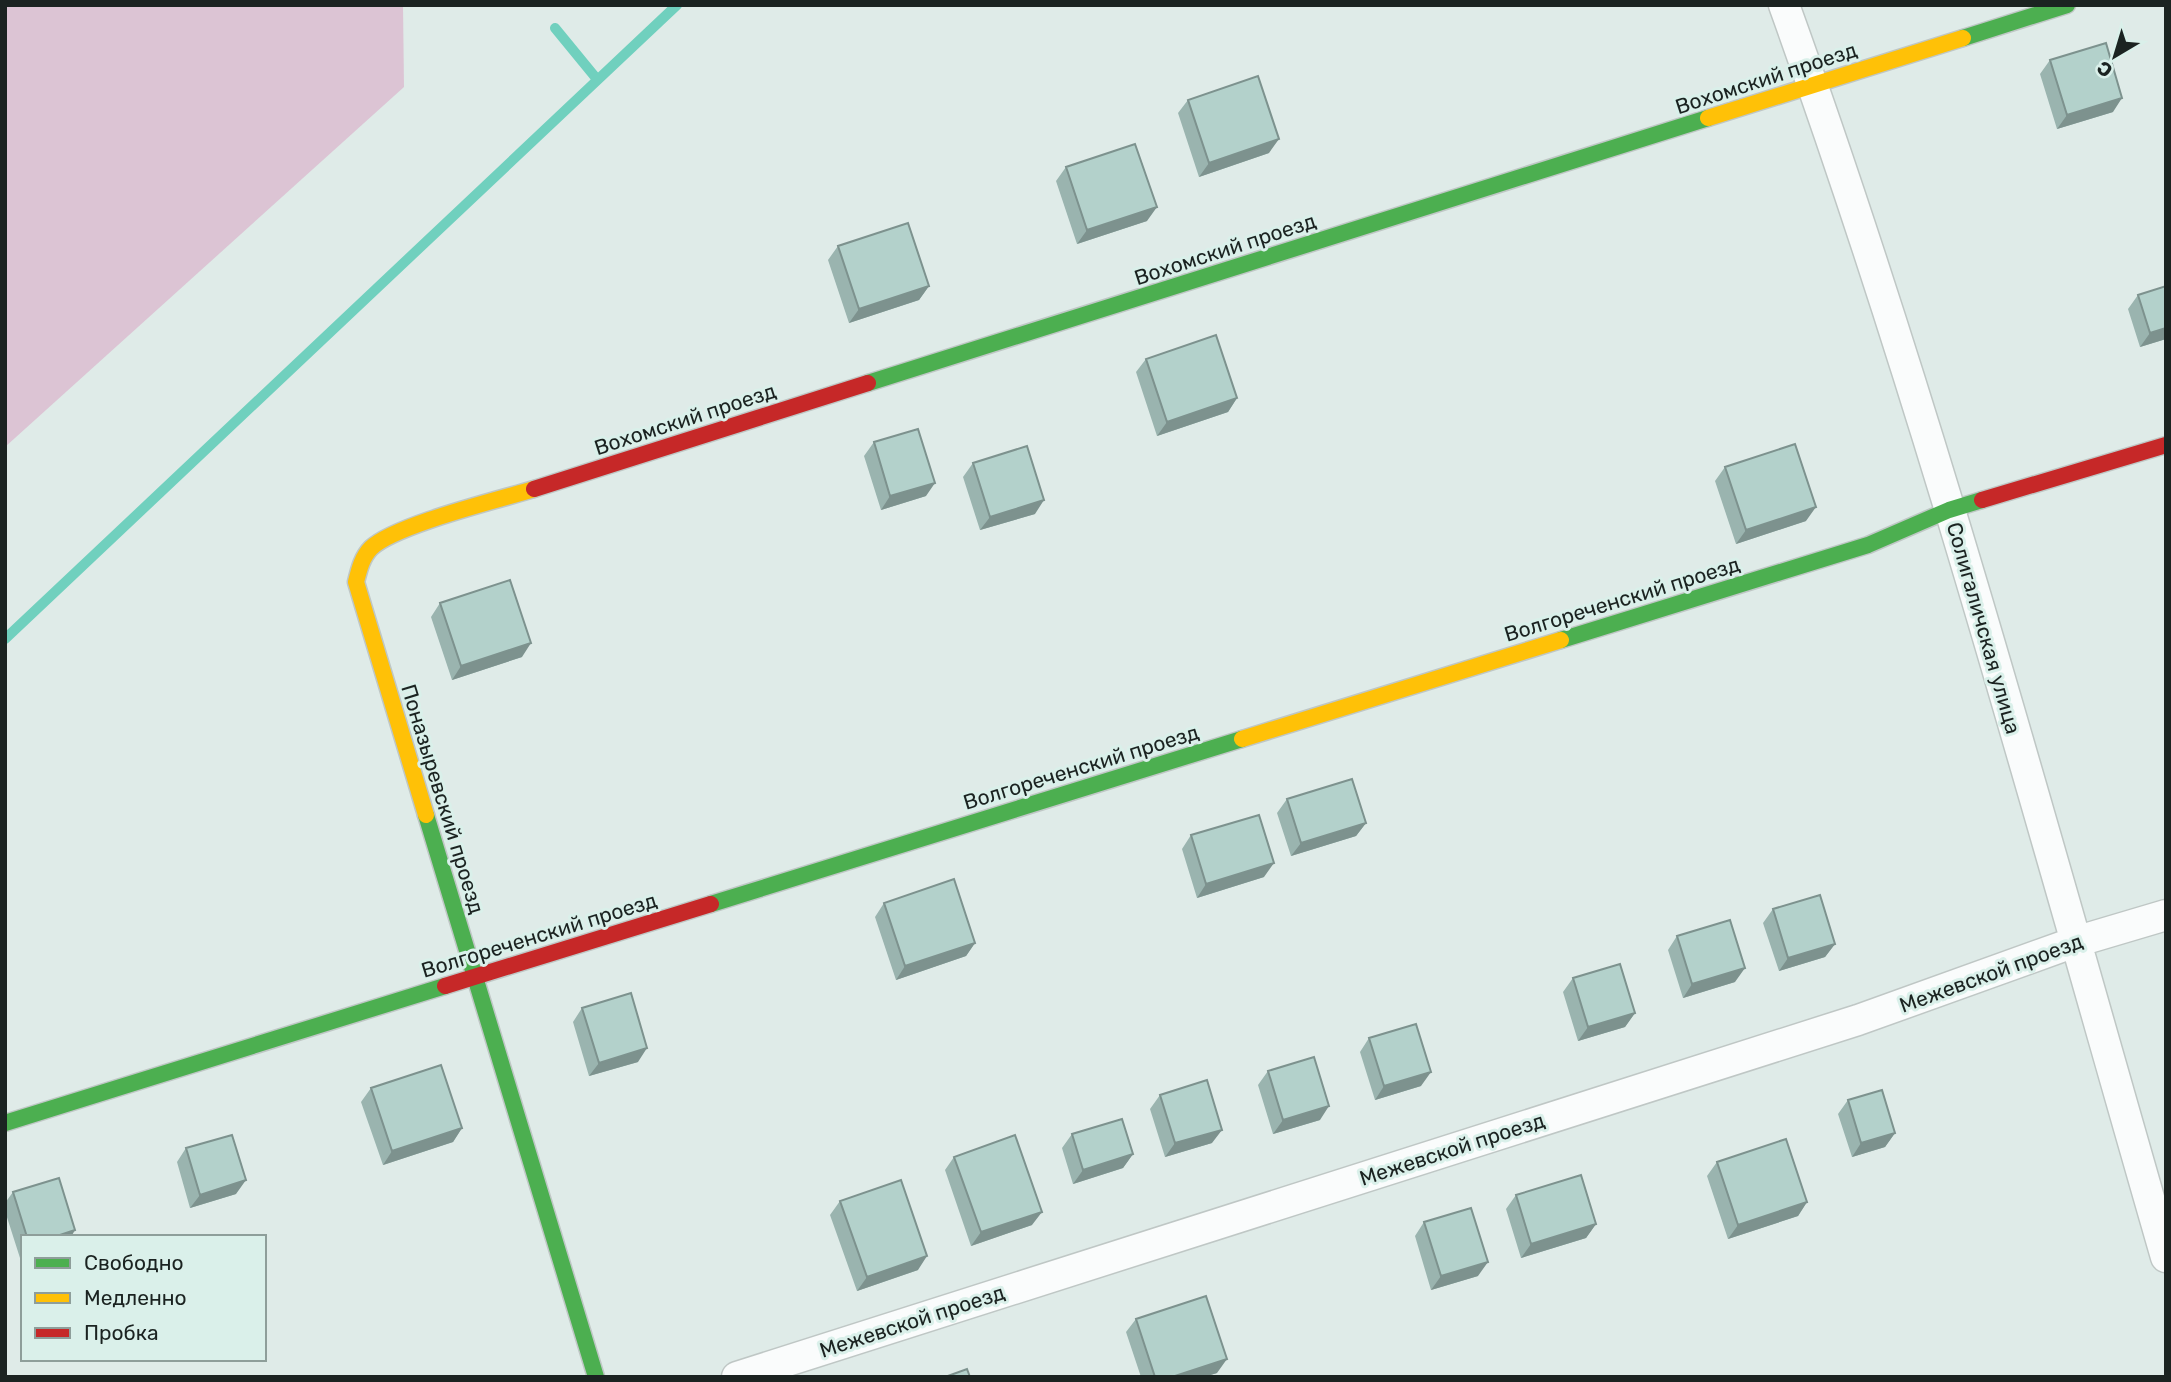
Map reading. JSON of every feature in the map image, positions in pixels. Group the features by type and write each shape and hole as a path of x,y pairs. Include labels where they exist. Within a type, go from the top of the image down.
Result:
{"street":[{"name":"Солигаличская улица","path":"1784,5 1813,85 1950,510 2166,1257"},
{"name":"Вохомский проезд","path":"397,532 2067,5"},
{"name":"Волгореченский проезд","path":"5,1122 1868,545 1950,510 2166,445"},
{"name":"Поназыревский проезд","path":"397,532 377,541 360,558 356,582 596,1377"},
{"name":"Межевской проезд","path":"737,1377 1858,1020 2075,942 2166,915"}],"shaded area":[{"path":"5,5 403,5 404,87 5,447"}],"building":[{"path":"2106,43 2122,98 2067,115 2050,60"},
{"path":"1258,76 1279,139 1209,163 1188,100"},
{"path":"1135,144 1157,207 1087,230 1066,167"},
{"path":"908,223 929,286 859,309 838,246"},
{"path":"2166,286 2166,328 2150,333 2138,295"},
{"path":"1216,335 1237,398 1167,422 1146,359"},
{"path":"918,429 935,483 890,496 874,442"},
{"path":"1795,444 1816,507 1746,530 1725,467"},
{"path":"1027,446 1044,500 990,517 973,463"},
{"path":"510,580 531,643 461,666 440,603"},
{"path":"1352,779 1366,823 1301,843 1287,799"},
{"path":"1259,815 1274,863 1206,884 1191,835"},
{"path":"954,879 975,943 905,966 884,903"},
{"path":"1820,895 1835,944 1788,958 1773,909"},
{"path":"1730,920 1745,968 1692,984 1677,936"},
{"path":"1620,964 1635,1013 1588,1027 1573,978"},
{"path":"631,993 647,1048 599,1063 582,1008"},
{"path":"1416,1024 1431,1072 1384,1086 1369,1038"},
{"path":"1314,1057 1329,1106 1283,1120 1268,1071"},
{"path":"441,1065 462,1128 392,1151 371,1088"},
{"path":"1207,1080 1222,1130 1175,1143 1160,1095"},
{"path":"1882,1090 1895,1133 1861,1143 1848,1100"},
{"path":"1122,1119 1133,1154 1083,1170 1072,1134"},
{"path":"232,1135 246,1180 200,1195 186,1148"},
{"path":"1015,1135 1042,1212 981,1232 954,1157"},
{"path":"1786,1139 1807,1202 1738,1225 1717,1162"},
{"path":"1581,1175 1596,1224 1531,1244 1516,1195"},
{"path":"59,1178 75,1230 60,1235 26,1235 13,1192"},
{"path":"901,1180 927,1256 867,1277 840,1201"},
{"path":"1471,1208 1488,1262 1441,1276 1424,1222"},
{"path":"1206,1296 1227,1359 1172,1377 1155,1377 1136,1319"},
{"path":"967,1369 970,1377 945,1377"}],"waterway":[{"path":"5,639 677,5"},
{"path":"555,28 596,78"}],"traffic: fast":[{"path":"1963,38 2067,5"},
{"path":"868,383 1708,118"},
{"path":"1561,640 1868,545 1949,510 1982,500"},
{"path":"711,904 1242,739"},
{"path":"426,815 596,1377"},
{"path":"5,1123 445,986"}],"traffic: slow":[{"path":"1708,118 1963,38"},
{"path":"426,815 356,582 360,568 365,555 383,539 448,514 534,489"},
{"path":"1242,739 1561,640"}],"traffic: jam":[{"path":"534,489 868,383"},
{"path":"1982,500 2166,445"},
{"path":"445,986 711,904"}]}
